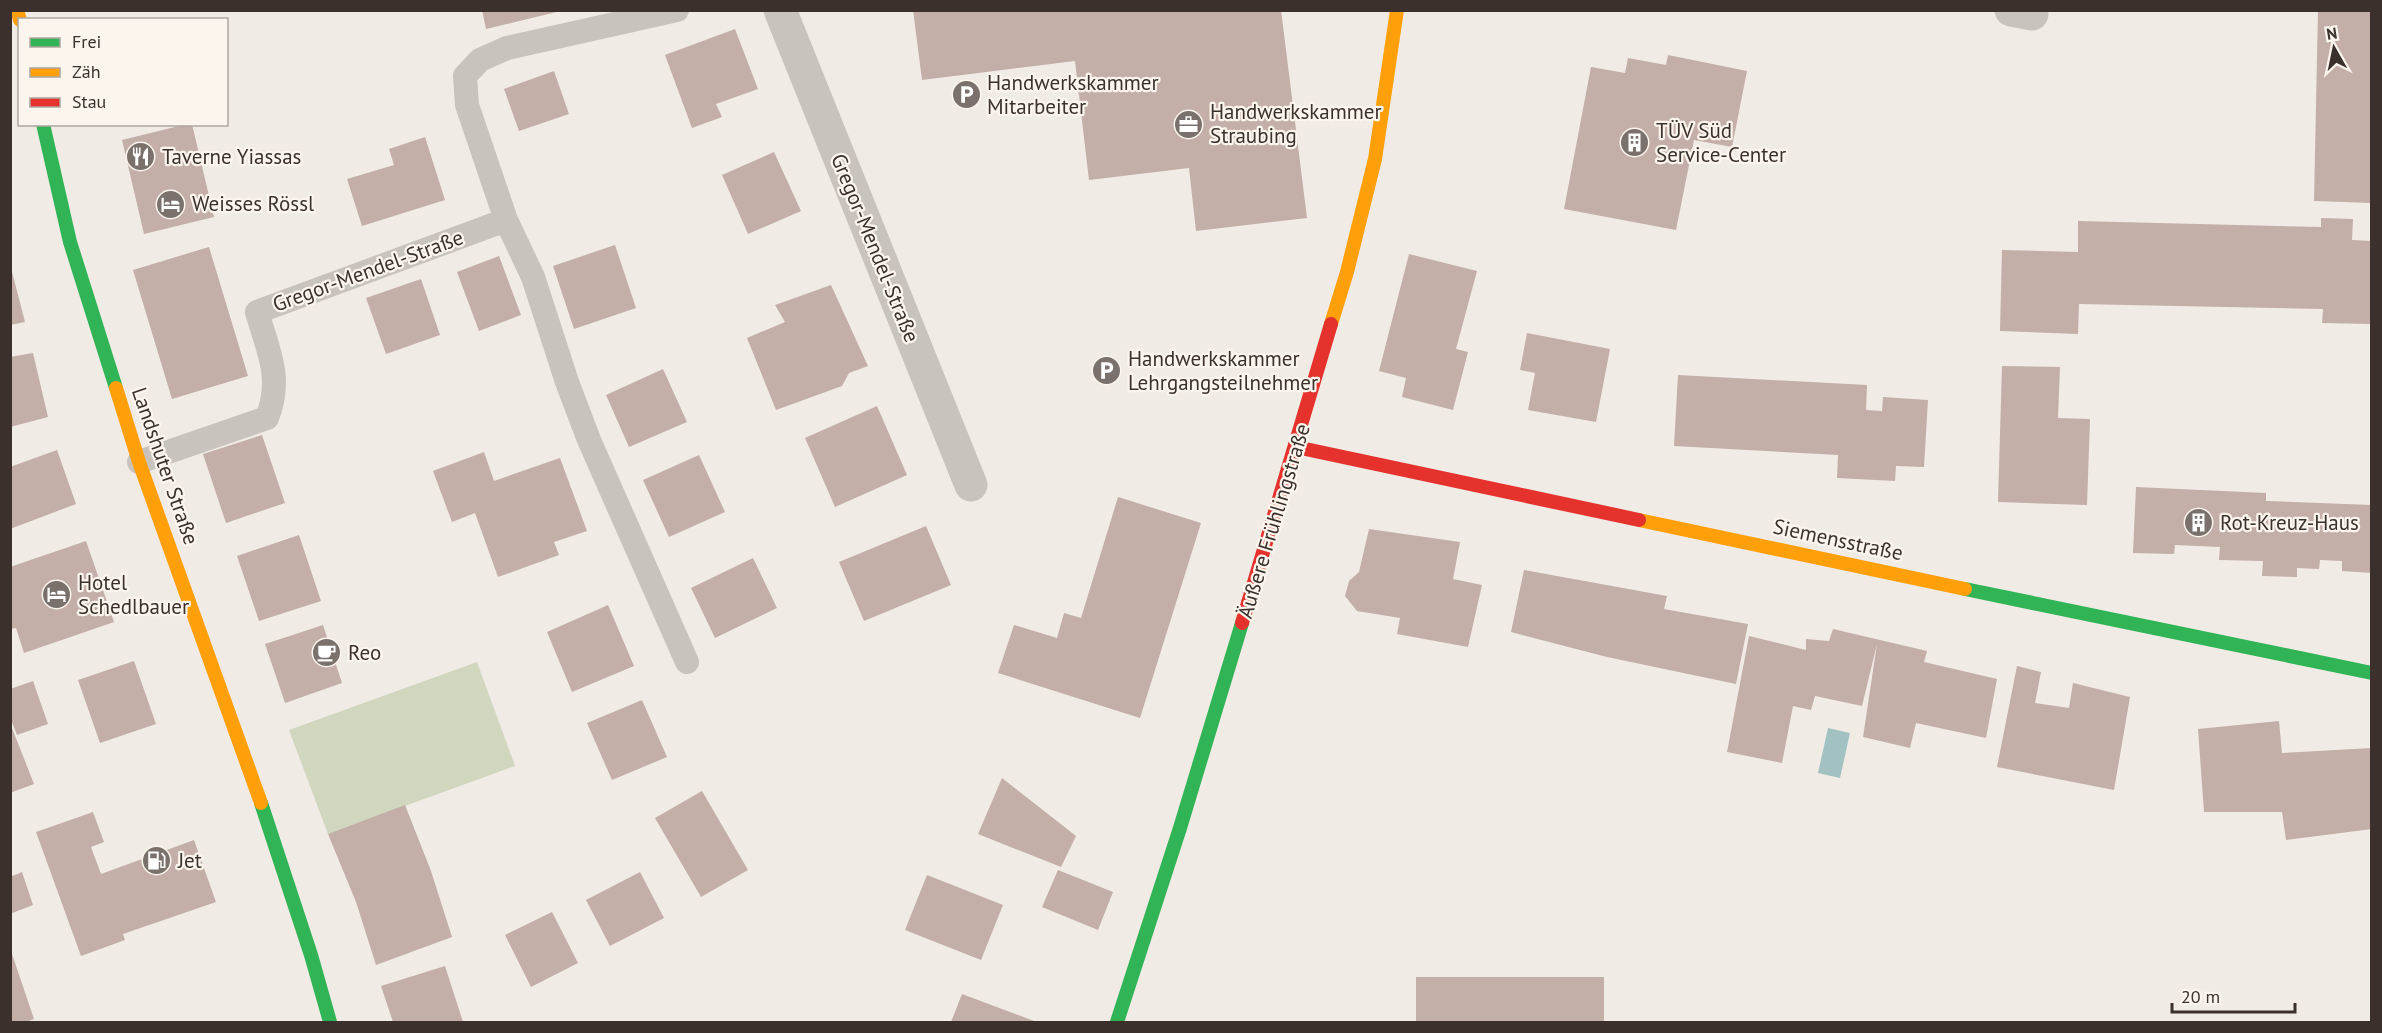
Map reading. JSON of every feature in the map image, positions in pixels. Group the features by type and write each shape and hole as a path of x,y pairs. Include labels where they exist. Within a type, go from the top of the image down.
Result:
{"street":[{"name":"Gregor-Mendel-Straße","path":"780,10 970,485"},
{"name":"Äußere Frühlingstraße","path":"1117,1023 1180,828 1347,272 1375,159 1397,10"},
{"name":"Landshuter Straße","path":"43,126 70,242 139,462 244,755 311,955 330,1023"},
{"name":"Siemensstraße","path":"1296,447 2100,618 2372,673"}],"lane":[{"path":"677,10 507,48 480,60 465,76 467,105 506,220 533,277 567,382 589,440 687,662"},
{"name":"Gregor-Mendel-Straße","path":"139,462 267,418 273,402 275,378 257,312 506,220"}],"green space":[{"path":"477,662 515,766 328,834 289,730"}],"water":[{"path":"1828,728 1850,733 1840,778 1818,773"}],"building":[{"path":"482,10 561,10 561,11 486,29"},
{"name":"Handwerkskammer Straubing","path":"913,10 1281,10 1307,218 1196,231 1189,168 1089,180 1075,61 922,80"},
{"path":"2318,10 2372,10 2372,203 2314,201"},
{"path":"735,29 758,89 716,104 722,117 692,128 665,55"},
{"name":"TÜV Süd Service-Center","path":"1668,55 1747,71 1732,147 1694,140 1676,230 1564,209 1591,67 1625,73 1628,58 1666,65"},
{"path":"554,71 569,114 519,131 504,89"},
{"path":"179,126 192,126 214,217 144,234 122,140"},
{"path":"425,137 445,200 362,226 347,179 394,165 389,149"},
{"path":"774,152 801,211 748,234 722,175"},
{"path":"2321,218 2353,219 2352,240 2372,241 2372,324 2322,323 2323,309 2079,304 2078,334 2000,331 2002,250 2078,252 2078,221 2321,227"},
{"path":"615,245 636,308 574,329 553,266"},
{"path":"209,247 248,376 172,399 133,270"},
{"path":"1409,254 1477,271 1456,349 1468,352 1453,410 1402,397 1406,378 1379,371"},
{"path":"499,256 521,315 479,331 457,272"},
{"path":"10,264 25,322 10,325"},
{"path":"421,279 440,335 386,354 366,298"},
{"path":"831,285 868,366 849,373 842,386 776,410 747,338 785,322 775,305"},
{"path":"1527,333 1610,349 1596,422 1528,410 1535,373 1520,370"},
{"path":"33,353 48,417 10,427 10,357"},
{"path":"2002,366 2060,367 2058,418 2090,419 2087,505 1998,502"},
{"path":"663,369 687,422 629,447 606,395"},
{"path":"1678,375 1867,385 1866,410 1882,411 1883,397 1928,400 1924,467 1896,466 1895,481 1837,478 1838,455 1674,446"},
{"path":"877,406 907,475 835,507 805,438"},
{"path":"262,435 285,503 226,523 203,454"},
{"path":"57,450 76,504 10,529 10,467"},
{"path":"484,452 494,481 560,458 587,531 554,542 559,555 498,577 475,513 452,522 433,471"},
{"path":"699,455 725,512 669,537 643,480"},
{"path":"2136,487 2266,493 2266,501 2372,505 2372,573 2342,571 2342,561 2320,560 2319,569 2297,568 2297,577 2262,576 2263,561 2219,560 2220,547 2175,545 2174,554 2133,553"},
{"path":"1118,497 1201,523 1140,718 998,673 1014,625 1057,638 1064,613 1081,618"},
{"path":"926,526 951,585 864,621 839,562"},
{"path":"1369,529 1460,542 1453,579 1482,585 1468,647 1397,634 1400,618 1357,611 1345,596 1349,581 1359,572"},
{"path":"299,535 321,601 259,621 237,556"},
{"name":"Hotel Schedlbauer","path":"86,541 114,622 24,653 16,628 10,629 10,567"},
{"path":"753,558 777,608 715,638 691,588"},
{"path":"1524,570 1667,596 1664,609 1748,624 1736,684 1607,657 1511,632"},
{"path":"608,605 634,666 572,692 547,632"},
{"path":"323,625 342,683 285,703 265,644"},
{"path":"1833,629 1927,651 1924,662 1997,679 1986,738 1916,723 1910,748 1863,737 1877,644 1862,706 1815,696 1811,710 1793,706 1782,763 1727,752 1749,636 1806,650 1806,639 1829,641"},
{"path":"134,661 156,724 100,743 78,680"},
{"path":"2017,666 2041,672 2035,703 2069,708 2073,683 2130,697 2114,790 1997,767"},
{"path":"33,681 48,724 17,735 10,717 10,689"},
{"path":"642,700 667,757 612,780 587,723"},
{"path":"2279,721 2282,753 2372,748 2372,829 2286,840 2282,812 2204,812 2198,729"},
{"path":"10,723 34,784 10,793"},
{"path":"1002,778 1076,836 1061,867 978,834"},
{"path":"702,791 748,870 701,897 655,818"},
{"path":"405,805 431,871 452,937 376,965 356,902 328,834"},
{"path":"93,812 104,842 91,847 101,874 194,840 216,902 123,934 125,940 81,956 36,832"},
{"path":"1058,870 1113,892 1098,930 1042,907"},
{"path":"22,872 33,905 10,914 10,877"},
{"path":"640,872 664,918 610,946 586,900"},
{"path":"927,875 1003,905 981,960 905,930"},
{"path":"552,912 578,963 531,987 505,935"},
{"path":"11,951 34,1019 26,1022 10,1022"},
{"path":"445,966 463,1022 393,1022 381,986"},
{"path":"1416,977 1604,977 1604,1022 1416,1022"},
{"path":"962,994 1037,1022 951,1022"}],"traffic: fast":[{"path":"43,126 70,242 116,388"},
{"path":"1965,589 2372,673"},
{"path":"1117,1022 1180,828 1242,623"},
{"path":"261,803 311,955 330,1022"}],"traffic: slow":[{"path":"17,10 19,18"},
{"path":"1331,324 1347,272 1375,159 1397,10"},
{"path":"116,388 139,462 261,803"},
{"path":"1639,520 1965,589"}],"traffic: jam":[{"path":"1242,623 1331,324"},
{"path":"1296,447 1639,520"}],"place":[{"name":"Handwerkskammer Mitarbeiter","path":"966,95"},
{"name":"Handwerkskammer Straubing","path":"1189,124"},
{"name":"TÜV Süd Service-Center","path":"1635,143"},
{"name":"Taverne Yiassas","path":"141,157"},
{"name":"Weisses Rössl","path":"171,204"},
{"name":"Handwerkskammer Lehrgangsteilnehmer","path":"1107,371"},
{"name":"Rot-Kreuz-Haus","path":"2199,523"},
{"name":"Hotel Schedlbauer","path":"57,595"},
{"name":"Reo","path":"327,653"},
{"name":"Jet","path":"157,861"}]}
